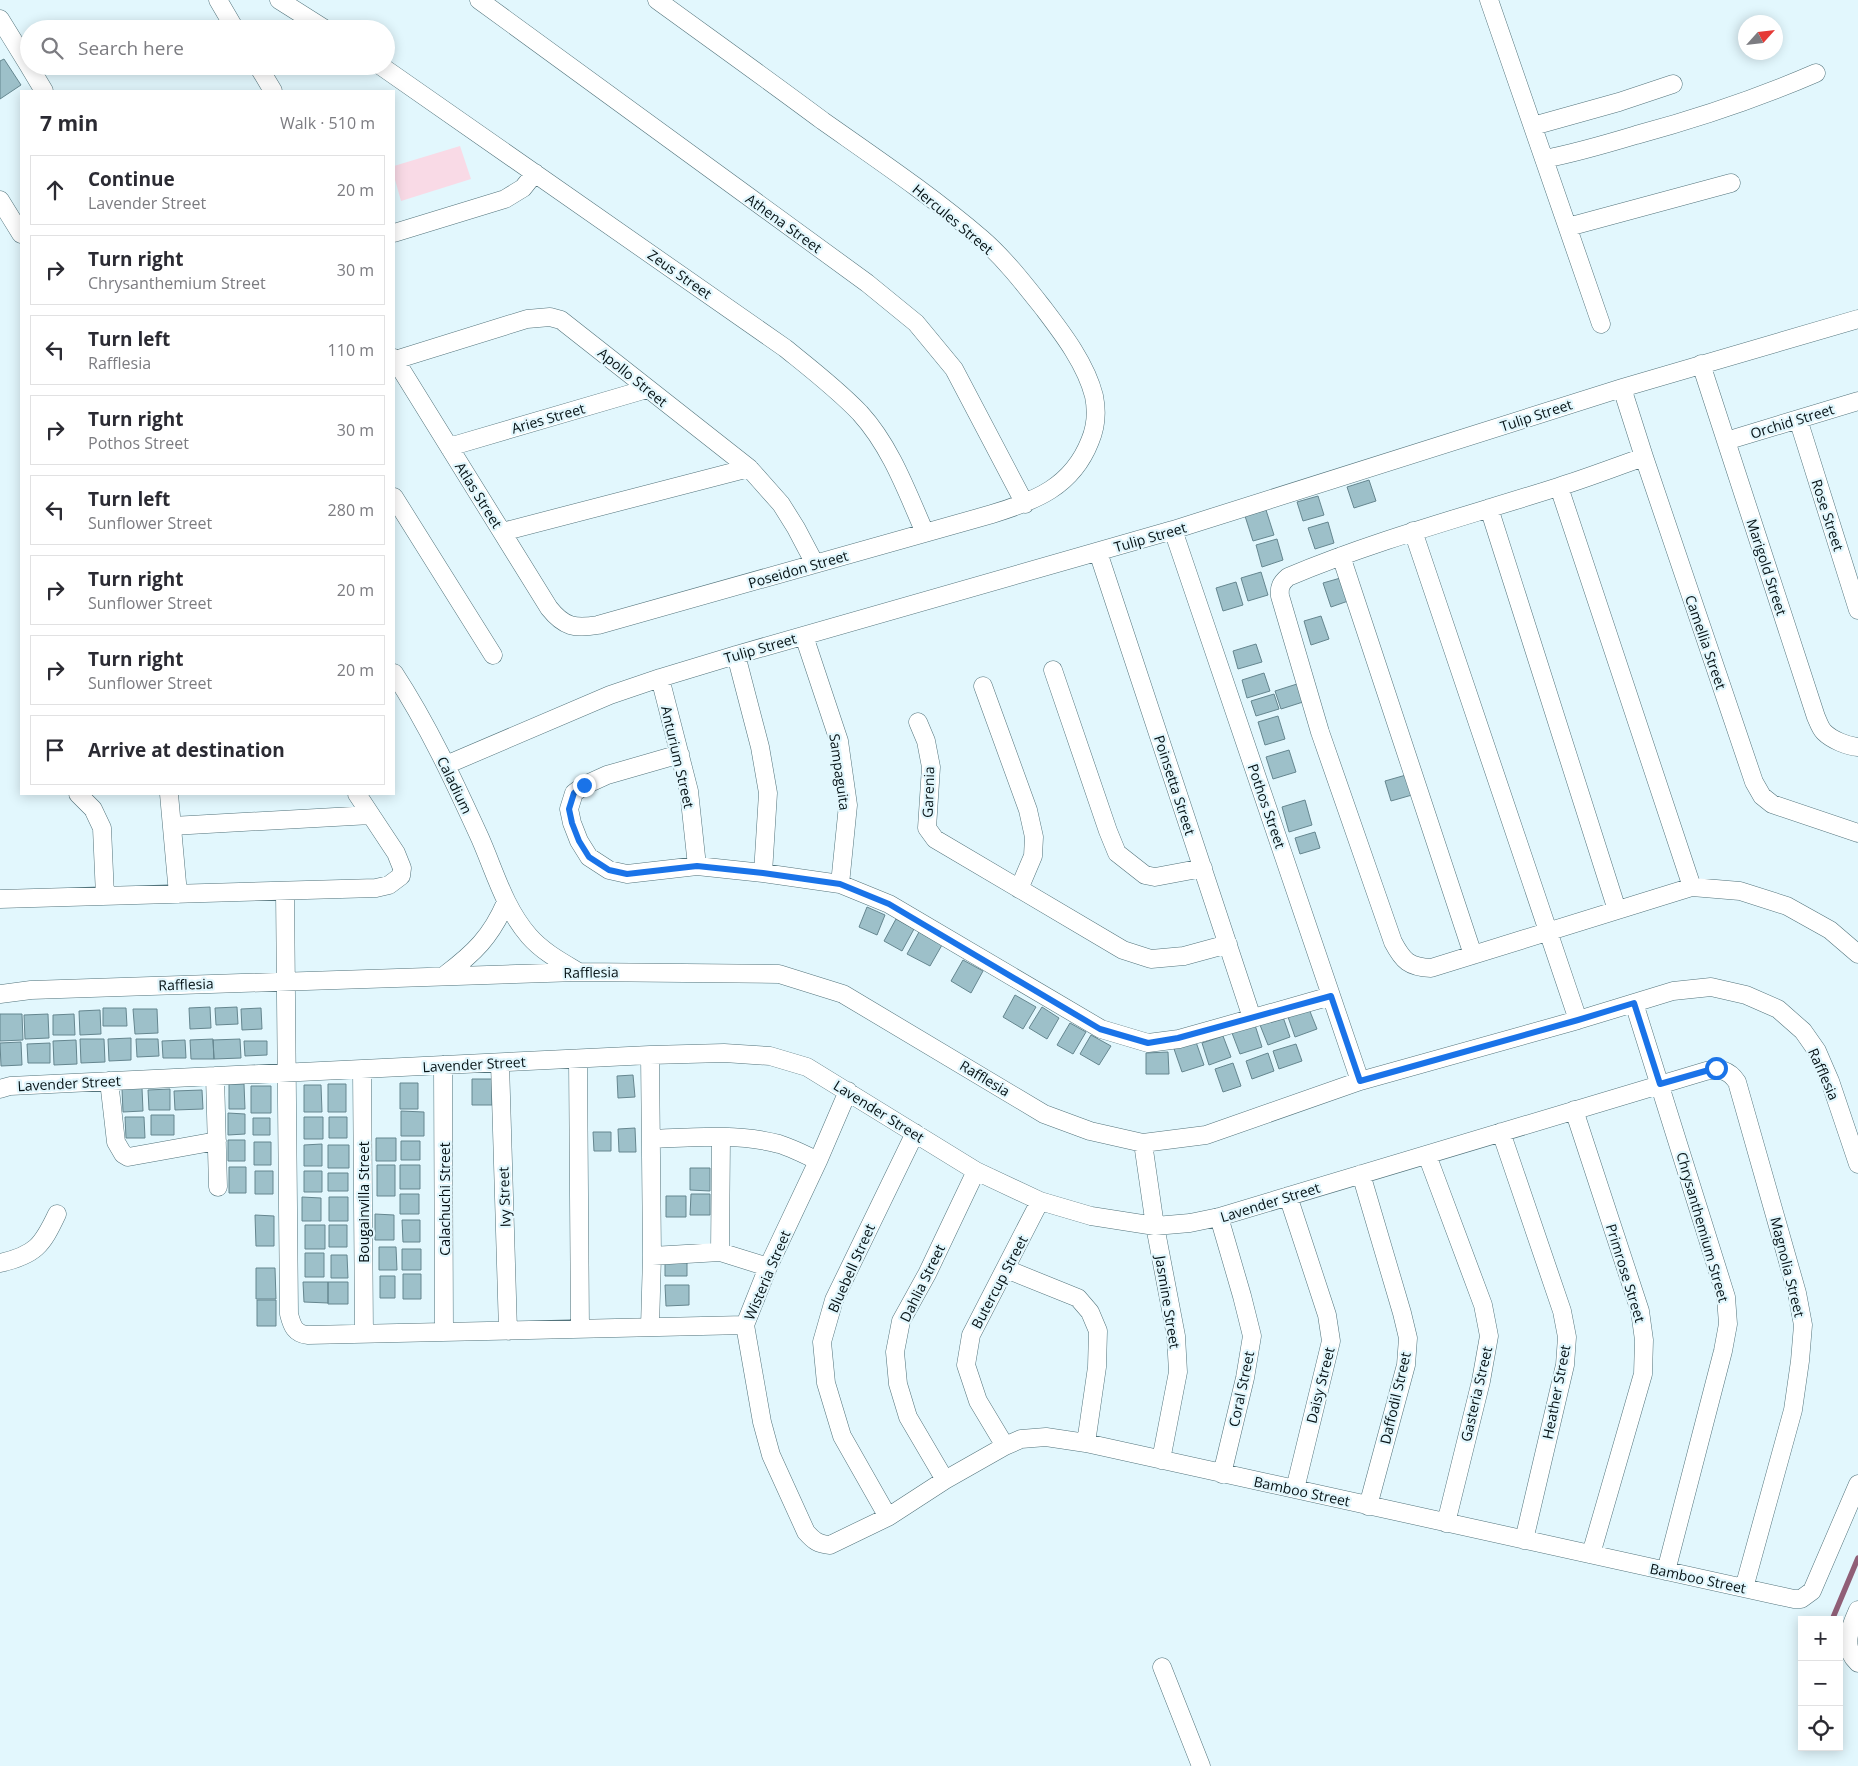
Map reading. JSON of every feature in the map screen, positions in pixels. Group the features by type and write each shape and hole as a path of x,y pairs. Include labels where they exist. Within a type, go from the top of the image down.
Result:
{"street":[{"path":"218,0 230,20"},
{"path":"279,0 311,20"},
{"name":"Athena Street","path":"479,0 867,283 916,323 954,369 1025,504"},
{"name":"Hercules Street","path":"656,0 938,203 983,240 1023,282 1059,329 1088,377 1094,397 1096,418 1093,433 1085,454 1072,472 1059,485 1025,504"},
{"path":"1489,0 1601,324"},
{"path":"0,19 20,51"},
{"path":"1544,159 1573,154 1703,116 1765,95 1816,73"},
{"path":"34,75 43,90"},
{"path":"263,75 272,90"},
{"name":"Zeus Street","path":"394,75 786,348 832,386 861,414 884,445 902,479 925,533"},
{"path":"1533,126 1620,102 1673,84"},
{"path":"395,233 505,199 523,188 535,173"},
{"path":"1568,227 1731,184"},
{"path":"0,200 20,232"},
{"name":"Apollo Street","path":"395,359 527,319 550,317 561,320 749,468 782,504 815,564"},
{"name":"Tulip Street","path":"446,765 610,695 660,678 1173,530 1622,388 1858,319"},
{"name":"Atlas Street","path":"395,361 549,608 557,618 570,626"},
{"name":"Marigold Street","path":"1701,364 1816,717 1824,732 1836,740 1858,747"},
{"name":"Camellia Street","path":"1622,388 1754,782 1762,796 1772,804 1858,833"},
{"name":"Aries Street","path":"449,447 647,389"},
{"name":"Orchid Street","path":"1726,441 1858,401"},
{"name":"Rose Street","path":"1798,419 1858,610"},
{"path":"1644,457 1559,487 1413,531 1341,556 1288,577 1282,583 1279,589 1320,732 1393,942 1409,964 1419,968 1431,968 1692,887 1740,891 1787,906 1857,947"},
{"path":"502,532 749,468"},
{"path":"1559,487 1692,887"},
{"path":"395,498 493,655"},
{"name":"Poseidon Street","path":"570,626 598,625 1025,504"},
{"path":"1489,508 1617,910"},
{"name":"Pothos Street","path":"1173,530 1360,1081"},
{"path":"1413,531 1578,1020"},
{"name":"Poinsetta Street","path":"1098,552 1252,1018"},
{"path":"1341,556 1473,955"},
{"name":"Sampaguita","path":"804,636 838,741 848,804 840,884"},
{"path":"736,655 760,746 768,793 763,873"},
{"path":"1053,670 1117,853 1145,875 1155,877 1203,868"},
{"name":"Caladium","path":"395,675 446,765 482,842 506,902 530,937 556,959 578,972"},
{"name":"Anturium Street","path":"660,678 689,791 697,866"},
{"path":"983,686 1028,810 1034,837 1033,856 1019,889 1124,950 1151,959 1184,956 1228,944"},
{"name":"Garenia","path":"918,722 926,741 931,767 927,820 927,828 930,834 935,839 1019,889"},
{"path":"680,754 607,775 584,785 574,793 569,809 572,823 579,841 589,857 609,870 627,874 697,866 840,884 889,904 1100,1029 1148,1043 1178,1038 1331,996"},
{"path":"79,795 93,809 102,828 105,896"},
{"path":"169,795 178,894"},
{"path":"0,899 376,888 389,885 401,876 402,868 396,854 357,795"},
{"path":"172,826 371,815"},
{"path":"285,891 289,1314 291,1324 296,1331 301,1335 745,1325"},
{"path":"445,975 462,962 488,936 498,921 506,902"},
{"name":"Rafflesia","path":"0,994 31,990 445,975 578,972 779,974 843,994 1044,1114 1090,1131 1143,1143 1206,1135 1360,1081 1578,1020 1673,991 1711,987 1746,995 1778,1010 1802,1031 1817,1051 1830,1081 1858,1164"},
{"name":"Chrysanthemium Street","path":"1634,1003 1726,1297 1728,1324 1724,1352 1666,1571"},
{"name":"Lavender Street","path":"0,1089 10,1086 650,1055 724,1053 770,1056 807,1067 976,1171 1040,1202 1091,1216 1156,1226 1190,1223 1219,1217 1660,1084 1716,1068 1724,1070"},
{"path":"650,1055 652,1138 650,1327"},
{"path":"578,1059 580,1329"},
{"name":"Ivy Street","path":"500,1062 508,1330"},
{"name":"Calachuchi Street","path":"443,1065 444,1332"},
{"name":"Bougainvilla Street","path":"362,1069 364,1334"},
{"name":"Magnolia Street","path":"1724,1070 1732,1075 1737,1082 1797,1293 1803,1326 1793,1410 1744,1588"},
{"path":"216,1076 218,1187"},
{"path":"109,1081 116,1142 123,1154 128,1158 217,1141"},
{"name":"Wisteria Street","path":"820,1544 814,1541 806,1532 771,1455 762,1422 745,1325 768,1267 818,1161 848,1091"},
{"name":"Primrose Street","path":"1574,1110 1640,1311 1644,1340 1643,1374 1592,1554"},
{"name":"Heather Street","path":"1501,1132 1562,1312 1567,1337 1565,1365 1524,1540"},
{"name":"Bluebell Street","path":"888,1517 842,1436 826,1382 822,1342 834,1300 915,1133"},
{"path":"652,1138 721,1137 761,1140 782,1145 818,1161"},
{"path":"720,1252 721,1137"},
{"name":"Jasmine Street","path":"1143,1143 1176,1336 1178,1372 1161,1460"},
{"name":"Gasteria Street","path":"1427,1154 1484,1305 1489,1336 1481,1381 1446,1523"},
{"name":"Dahlia Street","path":"945,1480 908,1417 898,1384 895,1352 901,1321 927,1274 976,1171"},
{"name":"Daffodil Street","path":"1361,1174 1408,1338 1406,1365 1368,1506"},
{"name":"Daisy Street","path":"1288,1196 1327,1315 1331,1341 1295,1489"},
{"name":"Butercup Street","path":"1006,1446 978,1401 966,1365 971,1335 1040,1202"},
{"path":"0,1263 18,1259 34,1251 46,1237 58,1214"},
{"name":"Coral Street","path":"1219,1217 1252,1336 1246,1378 1222,1474"},
{"path":"652,1256 720,1252 768,1267"},
{"path":"1006,1269 1078,1298 1090,1312 1098,1331 1096,1367 1086,1444"},
{"name":"Bamboo Street","path":"820,1544 830,1545 888,1517 945,1480 1006,1446 1033,1437 1046,1437 1295,1489 1794,1599 1806,1596 1812,1591 1858,1484"},
{"path":"1858,1610 1849,1632 1848,1640 1849,1648 1858,1663"},
{"path":"1162,1666 1201,1766"}],"shaded area":[{"path":"460,146 471,179 401,201 395,180 395,166"}],"building":[{"path":"4,59 21,85 0,99 0,61"},
{"path":"1369,480 1376,501 1354,508 1347,487"},
{"path":"1318,496 1324,515 1303,521 1297,502"},
{"path":"1266,510 1274,535 1253,541 1245,516"},
{"path":"1328,522 1334,543 1315,549 1308,528"},
{"path":"1277,539 1283,560 1262,567 1256,545"},
{"path":"1261,572 1268,595 1248,601 1241,578"},
{"path":"1344,577 1351,600 1331,607 1323,583"},
{"path":"1236,582 1243,605 1223,611 1216,588"},
{"path":"1321,616 1329,639 1311,645 1304,621"},
{"path":"1256,644 1262,662 1238,669 1233,651"},
{"path":"1264,673 1270,691 1247,698 1242,680"},
{"path":"1297,684 1303,702 1281,709 1275,691"},
{"path":"1274,694 1279,709 1256,716 1251,701"},
{"path":"1278,716 1285,739 1265,745 1258,722"},
{"path":"1289,750 1296,772 1273,779 1266,757"},
{"path":"1406,775 1412,795 1391,801 1385,781"},
{"path":"1305,800 1312,825 1289,832 1282,807"},
{"path":"1315,832 1320,848 1300,854 1295,838"},
{"path":"867,907 885,915 877,935 859,927"},
{"path":"896,919 914,929 902,951 884,941"},
{"path":"919,932 942,945 930,966 907,954"},
{"path":"963,960 983,971 971,993 951,981"},
{"path":"1015,995 1036,1007 1023,1029 1003,1017"},
{"path":"210,1007 211,1028 190,1029 189,1008"},
{"path":"237,1007 238,1024 216,1025 215,1008"},
{"path":"1042,1007 1059,1018 1047,1039 1029,1028"},
{"path":"103,1008 126,1008 127,1026 103,1026"},
{"path":"261,1008 262,1029 242,1030 241,1009"},
{"path":"133,1009 157,1009 158,1033 135,1034"},
{"path":"1309,1009 1317,1029 1295,1037 1288,1017"},
{"path":"100,1010 101,1034 80,1035 79,1011"},
{"path":"0,1014 22,1014 23,1040 0,1041"},
{"path":"48,1014 49,1038 25,1039 24,1015"},
{"path":"74,1014 75,1035 53,1035 53,1015"},
{"path":"1283,1017 1290,1037 1268,1045 1260,1025"},
{"path":"1070,1023 1086,1032 1073,1054 1057,1045"},
{"path":"1255,1025 1262,1047 1240,1054 1232,1033"},
{"path":"1091,1035 1111,1046 1099,1065 1080,1054"},
{"path":"1223,1036 1231,1057 1209,1065 1202,1043"},
{"path":"131,1038 131,1060 109,1061 108,1039"},
{"path":"80,1039 104,1039 105,1062 81,1063"},
{"path":"136,1039 158,1039 159,1056 137,1057"},
{"path":"213,1039 214,1059 191,1059 190,1040"},
{"path":"240,1039 241,1058 214,1059 213,1040"},
{"path":"76,1040 77,1064 54,1065 53,1041"},
{"path":"185,1040 186,1058 163,1058 162,1041"},
{"path":"244,1041 267,1041 267,1055 245,1056"},
{"path":"21,1042 22,1065 1,1066 0,1043"},
{"path":"1196,1042 1204,1065 1182,1072 1174,1049"},
{"path":"50,1043 50,1063 28,1063 27,1044"},
{"path":"1296,1044 1302,1061 1279,1069 1273,1051"},
{"path":"1168,1052 1169,1074 1146,1074 1146,1053"},
{"path":"1268,1053 1274,1071 1252,1079 1246,1061"},
{"path":"1233,1063 1241,1086 1223,1092 1215,1069"},
{"path":"633,1075 635,1097 618,1098 617,1076"},
{"path":"472,1079 492,1079 492,1105 472,1105"},
{"path":"400,1083 418,1083 418,1109 400,1109"},
{"path":"229,1084 244,1084 245,1109 229,1109"},
{"path":"328,1084 346,1084 346,1112 328,1112"},
{"path":"304,1085 321,1085 322,1112 304,1112"},
{"path":"251,1086 271,1086 271,1113 251,1113"},
{"path":"142,1088 143,1111 123,1112 122,1089"},
{"path":"170,1089 170,1110 149,1110 148,1090"},
{"path":"202,1090 203,1109 175,1110 174,1091"},
{"path":"401,1111 424,1112 424,1136 401,1136"},
{"path":"228,1113 245,1114 245,1134 228,1135"},
{"path":"151,1115 174,1115 174,1135 151,1135"},
{"path":"125,1117 144,1117 145,1138 126,1138"},
{"path":"304,1117 323,1117 323,1139 304,1139"},
{"path":"329,1117 347,1117 347,1138 329,1138"},
{"path":"253,1118 270,1118 270,1135 253,1135"},
{"path":"635,1128 636,1152 619,1152 618,1129"},
{"path":"593,1132 611,1132 611,1151 594,1151"},
{"path":"376,1138 396,1138 396,1161 376,1161"},
{"path":"228,1140 245,1140 245,1161 228,1161"},
{"path":"401,1141 420,1141 420,1160 401,1160"},
{"path":"254,1142 271,1142 271,1165 254,1165"},
{"path":"322,1144 322,1166 304,1166 304,1145"},
{"path":"328,1145 349,1145 349,1168 328,1168"},
{"path":"377,1165 395,1165 395,1196 377,1196"},
{"path":"400,1165 420,1165 420,1189 400,1189"},
{"path":"229,1167 246,1167 246,1193 229,1193"},
{"path":"690,1168 710,1168 710,1191 690,1190"},
{"path":"255,1171 273,1171 273,1194 255,1194"},
{"path":"304,1171 322,1171 322,1192 304,1192"},
{"path":"328,1173 348,1173 348,1191 328,1191"},
{"path":"400,1194 419,1194 419,1214 400,1214"},
{"path":"691,1194 710,1194 710,1215 690,1215"},
{"path":"666,1196 686,1196 686,1217 666,1217"},
{"path":"302,1197 321,1198 321,1221 302,1221"},
{"path":"329,1197 348,1197 348,1221 329,1221"},
{"path":"375,1214 394,1215 394,1240 375,1240"},
{"path":"255,1215 274,1216 274,1246 256,1246"},
{"path":"402,1220 420,1220 420,1242 403,1242"},
{"path":"305,1225 325,1225 325,1249 305,1249"},
{"path":"329,1225 347,1225 347,1247 329,1247"},
{"path":"379,1247 396,1247 397,1270 379,1270"},
{"path":"402,1249 421,1249 421,1270 402,1270"},
{"path":"305,1253 324,1253 324,1277 305,1277"},
{"path":"331,1255 347,1255 348,1278 331,1278"},
{"path":"665,1259 687,1259 687,1276 665,1276"},
{"path":"256,1268 275,1268 276,1299 256,1299"},
{"path":"403,1274 421,1274 421,1299 403,1299"},
{"path":"380,1276 395,1276 395,1298 380,1298"},
{"path":"303,1282 328,1282 328,1303 304,1302"},
{"path":"328,1282 348,1282 348,1304 328,1304"},
{"path":"665,1285 689,1285 689,1305 666,1306"},
{"path":"257,1300 276,1300 276,1326 257,1326"}],"waterway":[{"path":"1834,1616 1858,1558"}],"route":[{"path":"584,785 574,793 569,809 572,823 579,841 589,857 609,870 627,874 697,866 840,884 889,904 1100,1029 1148,1043 1178,1038 1331,996 1360,1081 1634,1003 1660,1084 1716,1068"}]}
